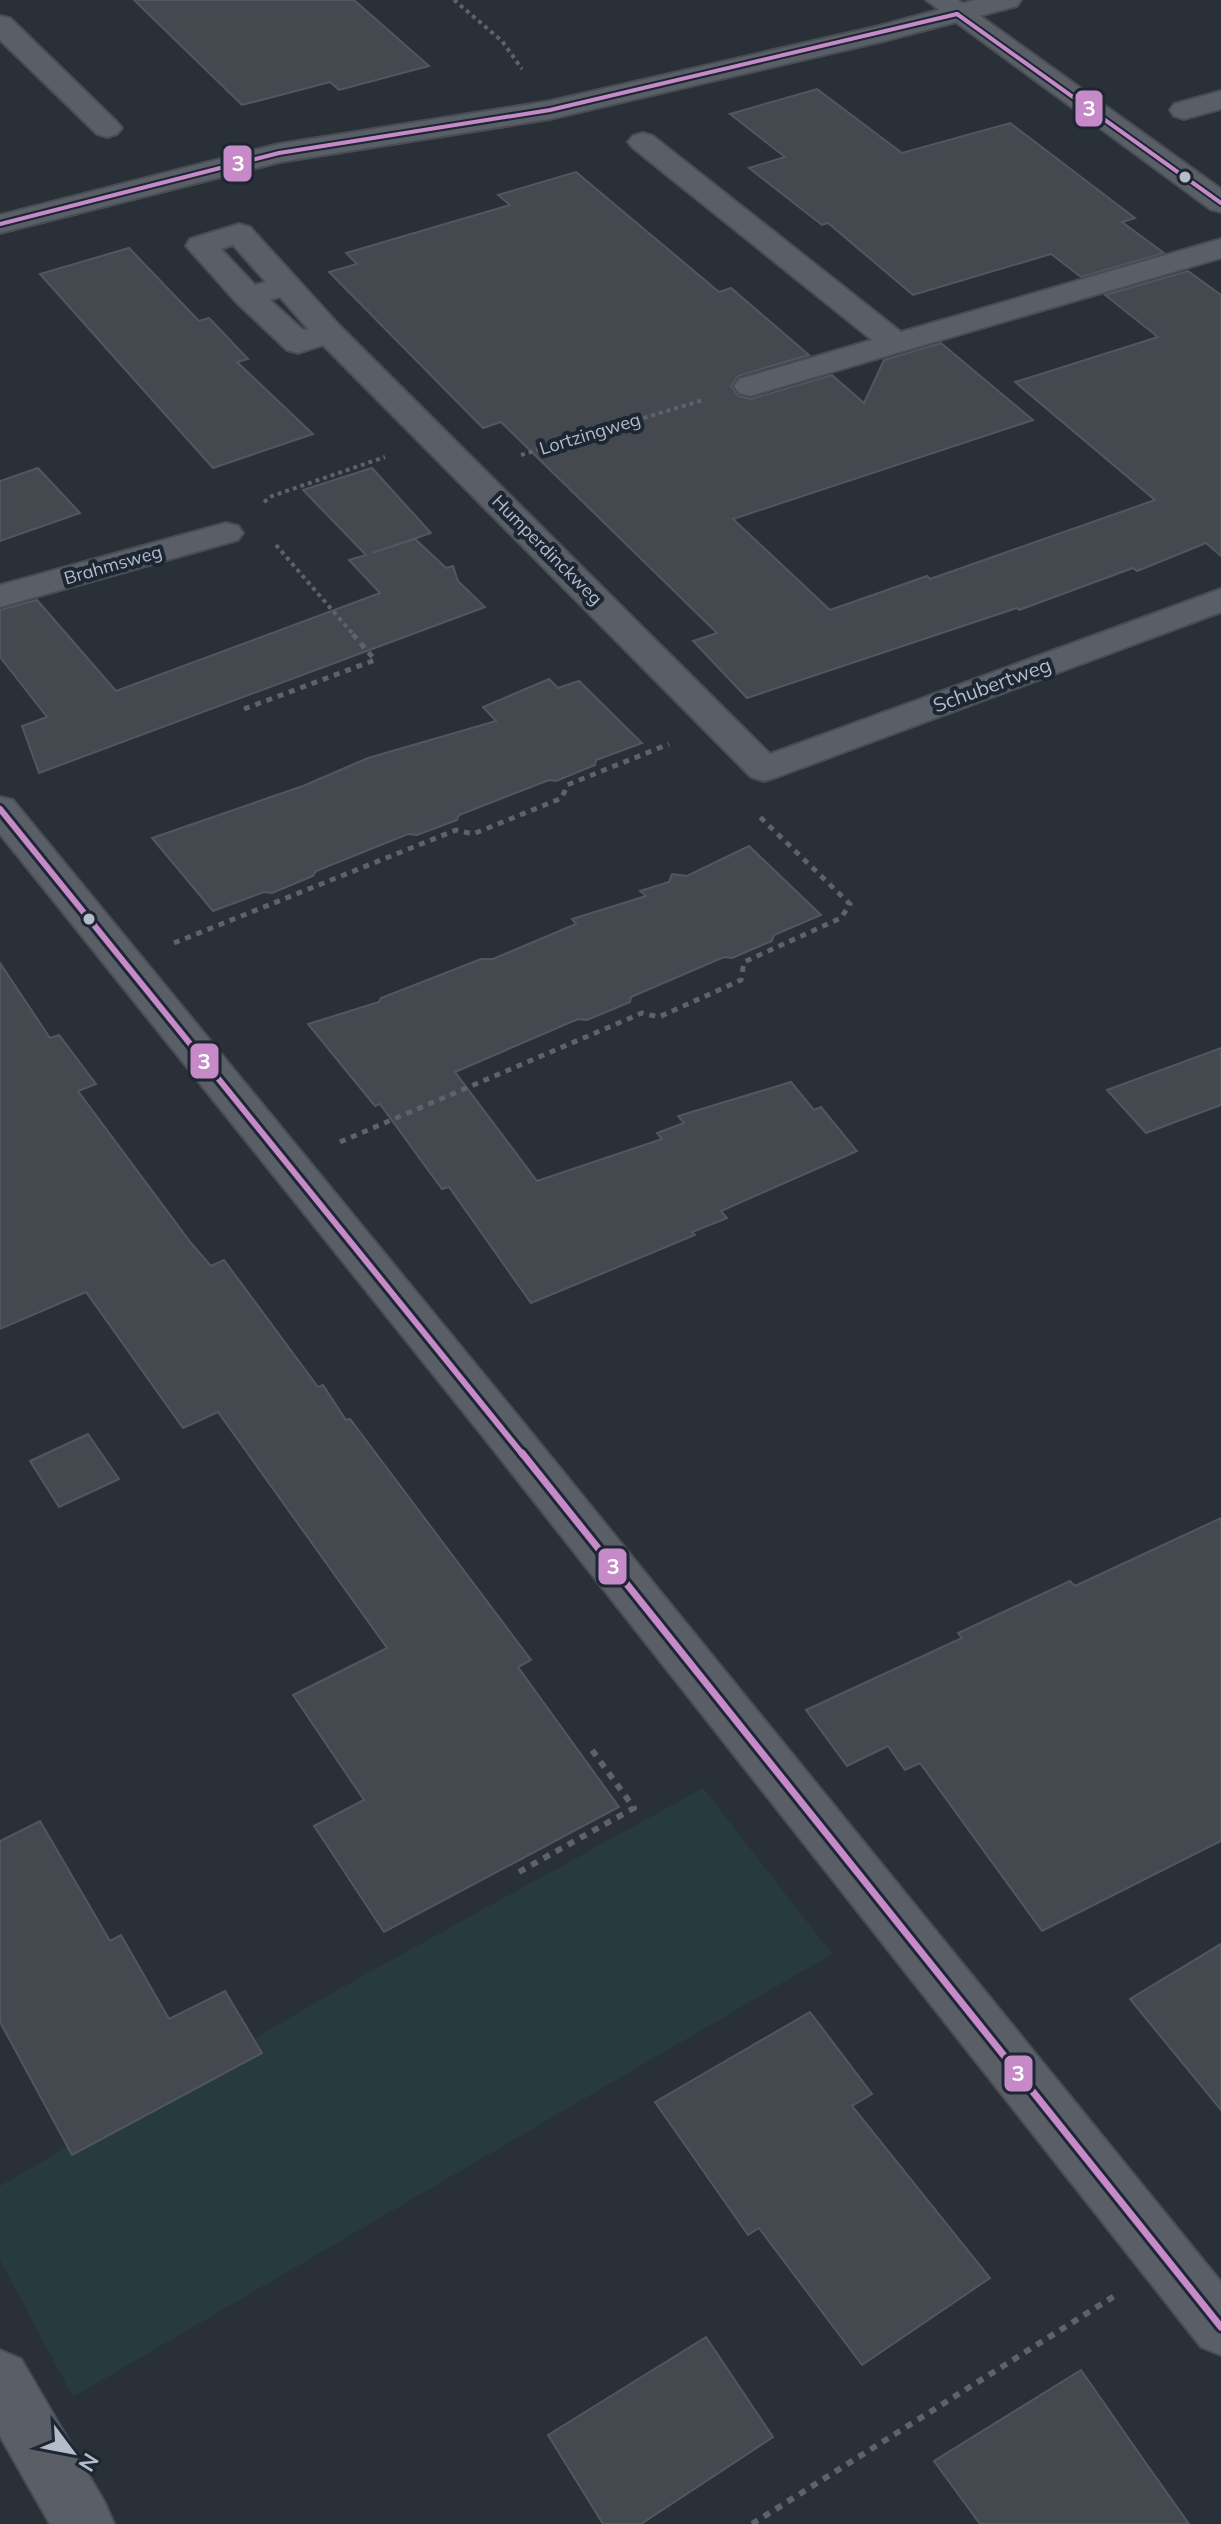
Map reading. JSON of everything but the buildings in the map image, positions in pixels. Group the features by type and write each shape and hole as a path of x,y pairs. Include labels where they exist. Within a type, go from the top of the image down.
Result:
{"street":[{"path":"0,224 279,153 550,110 949,7 1007,0"},
{"path":"949,7 1221,203"},
{"path":"0,24 107,128"},
{"path":"1184,110 1221,100"},
{"path":"643,142 896,344"},
{"name":"Humperdinckweg","path":"328,332 298,343 201,246 239,233 328,332 764,769"},
{"path":"750,386 1221,248"},
{"path":"248,296 285,286"},
{"name":"Brahmsweg","path":"0,596 238,524"},
{"name":"Schubertweg","path":"764,769 1221,600"},
{"path":"0,809 517,1446 1221,2327"},
{"path":"0,2379 84,2524"}],"path":[{"path":"454,0 502,41 521,70 532,68"},
{"name":"Lortzingweg","path":"469,471 750,386"},
{"path":"244,709 375,660 238,524 272,496 438,439"},
{"path":"125,963 456,830 473,834 486,829 562,798 567,785 682,739 697,743 726,731"},
{"path":"288,1164 642,1013 659,1017 741,980 744,962 841,918 850,904 740,799 764,769"},
{"path":"519,1872 634,1808 592,1750"},
{"path":"752,2524 1168,2263"}],"green space":[{"path":"703,1788 832,1954 73,2397 0,2260 0,2186 348,1984"}],"transit line":[{"name":"3","path":"957,14 1221,203"},
{"name":"3","path":"0,224 279,153 550,110 957,14"},
{"name":"3","path":"0,809 497,1422 1221,2327"}]}
